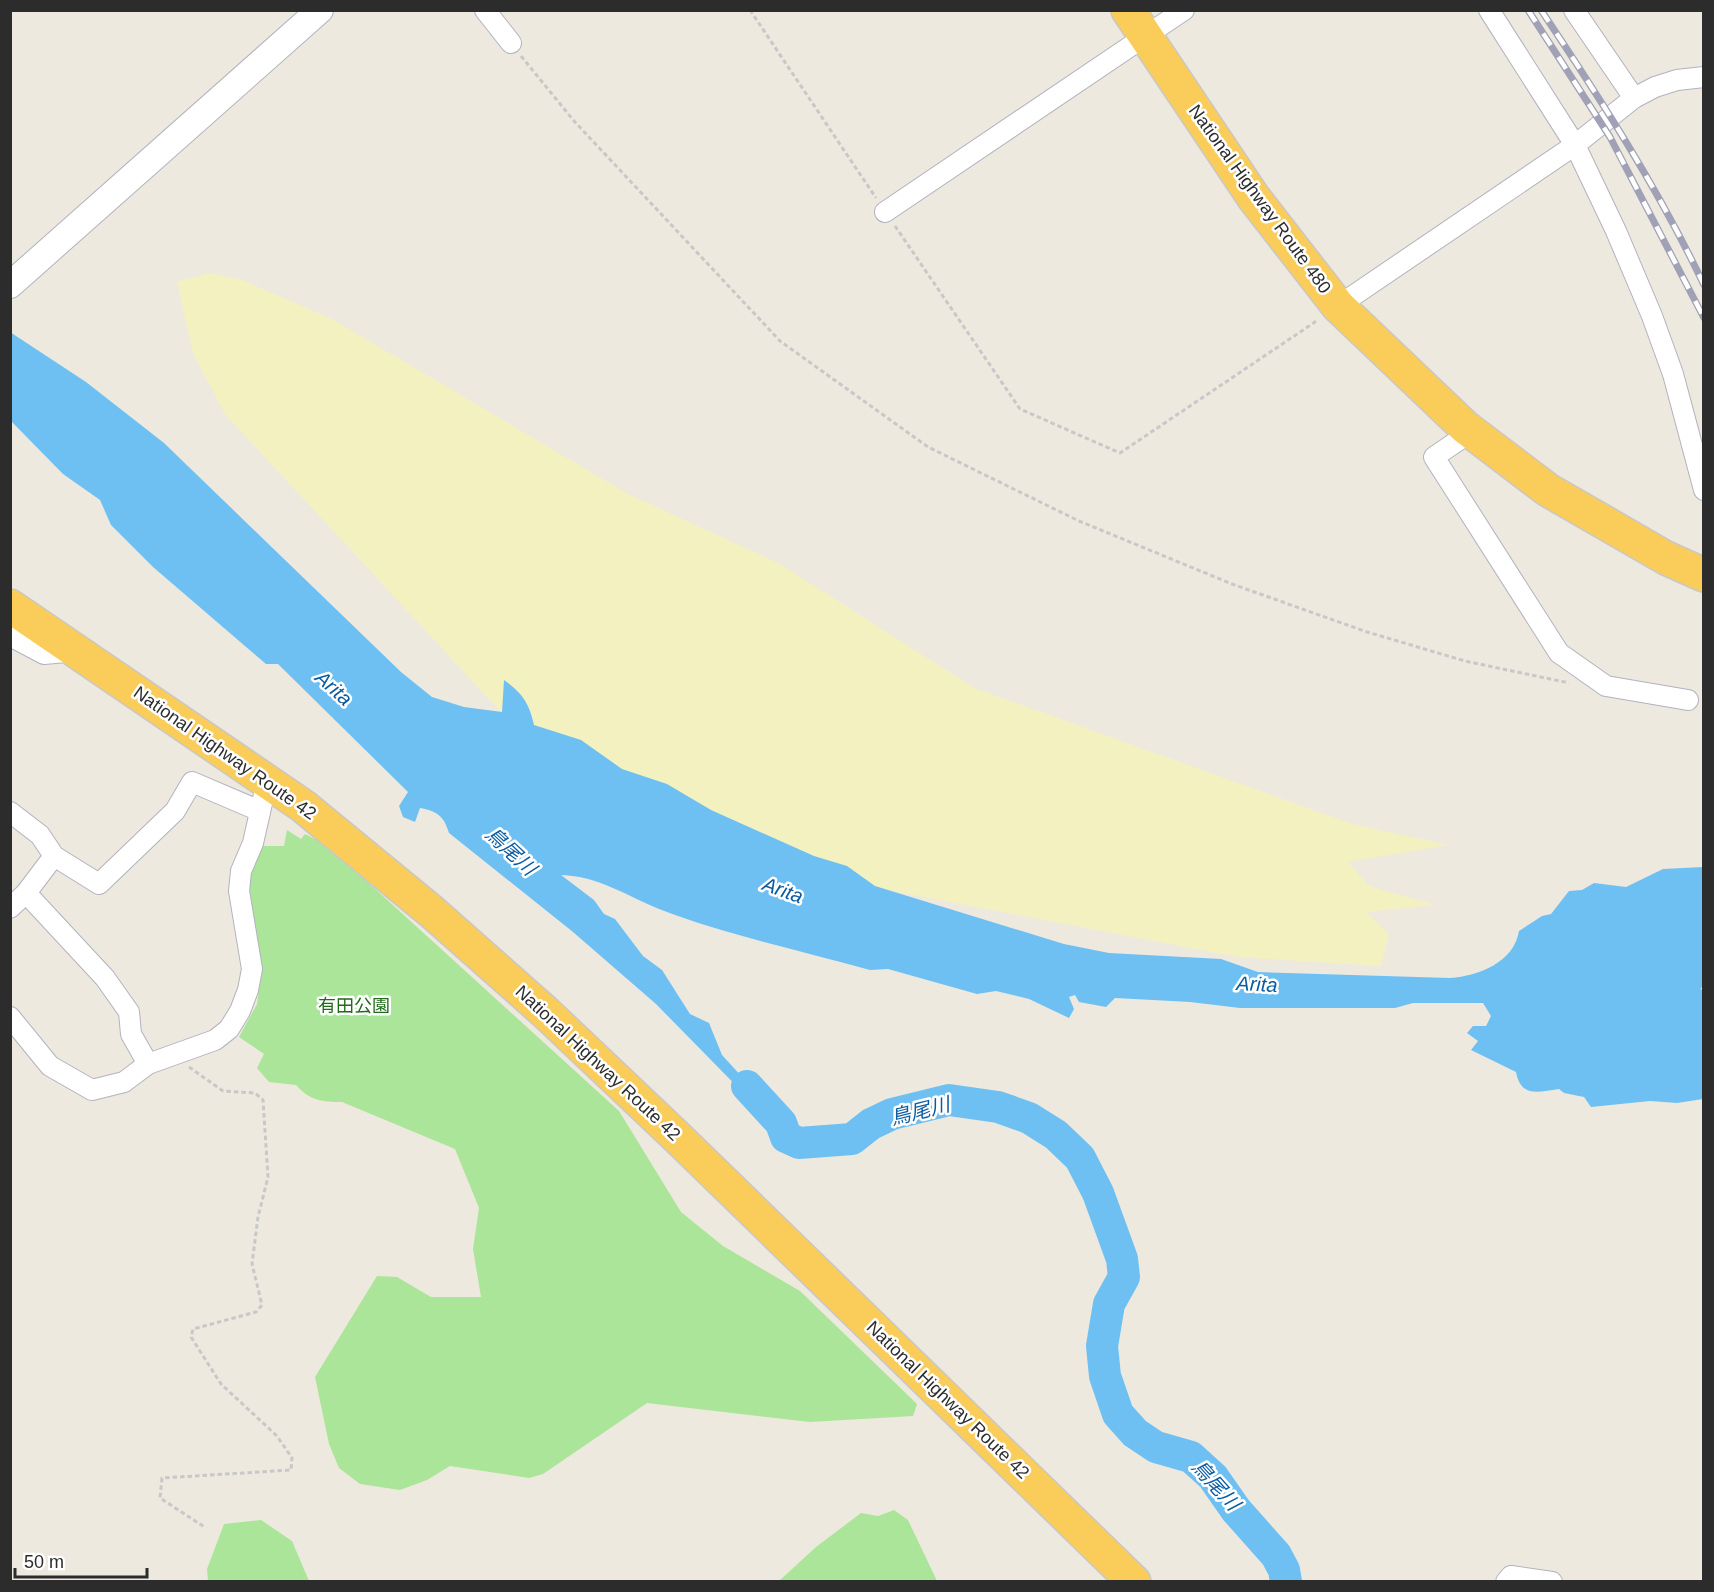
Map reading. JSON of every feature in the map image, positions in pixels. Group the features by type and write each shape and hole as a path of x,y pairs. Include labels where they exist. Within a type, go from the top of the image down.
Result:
{"highway":[{"name":"National Highway Route 480","path":"1137,24 1254,198 1338,306 1465,427 1548,490 1666,558 1704,575"},
{"name":"National Highway Route 42","path":"10,606 80,651 264,796 303,806 423,904 545,1012 678,1137 1134,1581"}],"street":[{"path":"10,285 320,10"},
{"path":"485,10 511,43"},
{"path":"885,212 1137,24 1184,10"},
{"path":"1489,10 1575,145 1652,316 1672,374 1704,490"},
{"path":"1574,10 1634,98"},
{"path":"1338,306 1575,145 1634,98 1655,87 1677,80 1704,78"},
{"path":"1465,427 1459,440 1434,457 1559,653 1606,686 1688,700"},
{"path":"10,636 44,654 80,651"},
{"path":"10,812 40,835 54,856 99,884 175,811 192,782 264,796 253,843 241,871 239,891 252,969 248,990 229,1029 215,1040 148,1064 124,1082 92,1090 50,1066 10,1017"},
{"path":"10,908 26,893 54,856"},
{"path":"26,893 105,978 129,1012 131,1034 148,1064"},
{"path":"1506,1581 1511,1576 1552,1581"}],"path":[{"path":"750,10 1020,409 1120,453 1338,306"},
{"path":"511,43 574,121 780,341 928,447 1079,521 1232,584 1356,628 1465,661 1562,682 1606,686"},
{"path":"174,1054 201,1077 223,1091 255,1093 263,1100 268,1178 258,1217 252,1264 261,1305 256,1312 192,1329 191,1336 221,1384 277,1437 292,1458 291,1470 162,1478 160,1498 206,1528"}],"green space":[{"name":"有田公園","path":"287,830 301,839 305,834 327,845 619,1111 681,1212 723,1246 800,1291 917,1404 913,1416 810,1422 647,1403 543,1474 529,1478 450,1466 427,1480 400,1490 360,1484 339,1468 329,1444 315,1377 377,1276 397,1277 431,1297 481,1297 473,1249 479,1208 455,1149 342,1102 323,1101 312,1097 296,1085 269,1082 257,1068 264,1054 239,1037 257,1004 260,982 259,950 247,879 258,846 284,846"},
{"path":"894,1510 908,1520 937,1581 779,1581 816,1547 861,1513 878,1516"},
{"path":"261,1520 292,1541 309,1581 208,1581 207,1569 224,1524"}],"sand":[{"path":"210,273 242,280 332,319 626,493 780,564 974,688 1352,824 1448,845 1348,862 1369,886 1435,905 1366,912 1389,934 1381,966 1238,957 757,865 502,713 225,414 193,353 177,282"}],"water":[{"name":"Arita","path":"10,332 86,382 164,443 401,672 432,697 464,707 502,712 504,680 524,700 534,725 581,740 622,769 667,784 711,810 814,856 847,866 875,886 1064,944 1109,953 1221,959 1258,972 1450,978 1472,974 1503,959 1516,942 1519,931 1542,916 1551,914 1569,891 1582,890 1594,883 1626,887 1663,869 1703,867 1704,986 1700,989 1704,990 1703,1099 1677,1103 1650,1101 1591,1107 1584,1097 1564,1093 1559,1089 1537,1092 1526,1090 1518,1080 1516,1072 1471,1050 1478,1041 1467,1033 1473,1026 1486,1026 1491,1016 1483,1003 1413,1003 1395,1008 1240,1008 1190,1002 1115,998 1106,1007 1079,1002 1075,995 1069,997 1074,1009 1069,1018 1029,999 996,991 977,994 888,969 870,970 737,934 659,909 611,887 587,879 561,875 594,900 604,914 615,919 643,956 662,970 690,1014 709,1023 722,1055 743,1078 766,1090 780,1119 764,1114 656,1004 573,932 449,833 445,822 439,815 420,808 415,822 403,817 399,806 408,792 278,664 266,664 153,567 111,525 100,500 63,474 11,421"}],"waterway":[{"name":"鳥尾川","path":"747,1086 781,1123 786,1137 799,1143 852,1139 871,1124 892,1114 949,1100 998,1107 1029,1118 1056,1135 1080,1158 1098,1193 1122,1259 1124,1277 1109,1304 1102,1346 1105,1376 1118,1414 1135,1433 1156,1447 1191,1457 1213,1477 1236,1510 1276,1555 1284,1570 1286,1582"}],"railway":[{"path":"1528,10 1610,137 1704,318"},
{"path":"1541,10 1648,179 1704,285"}]}
